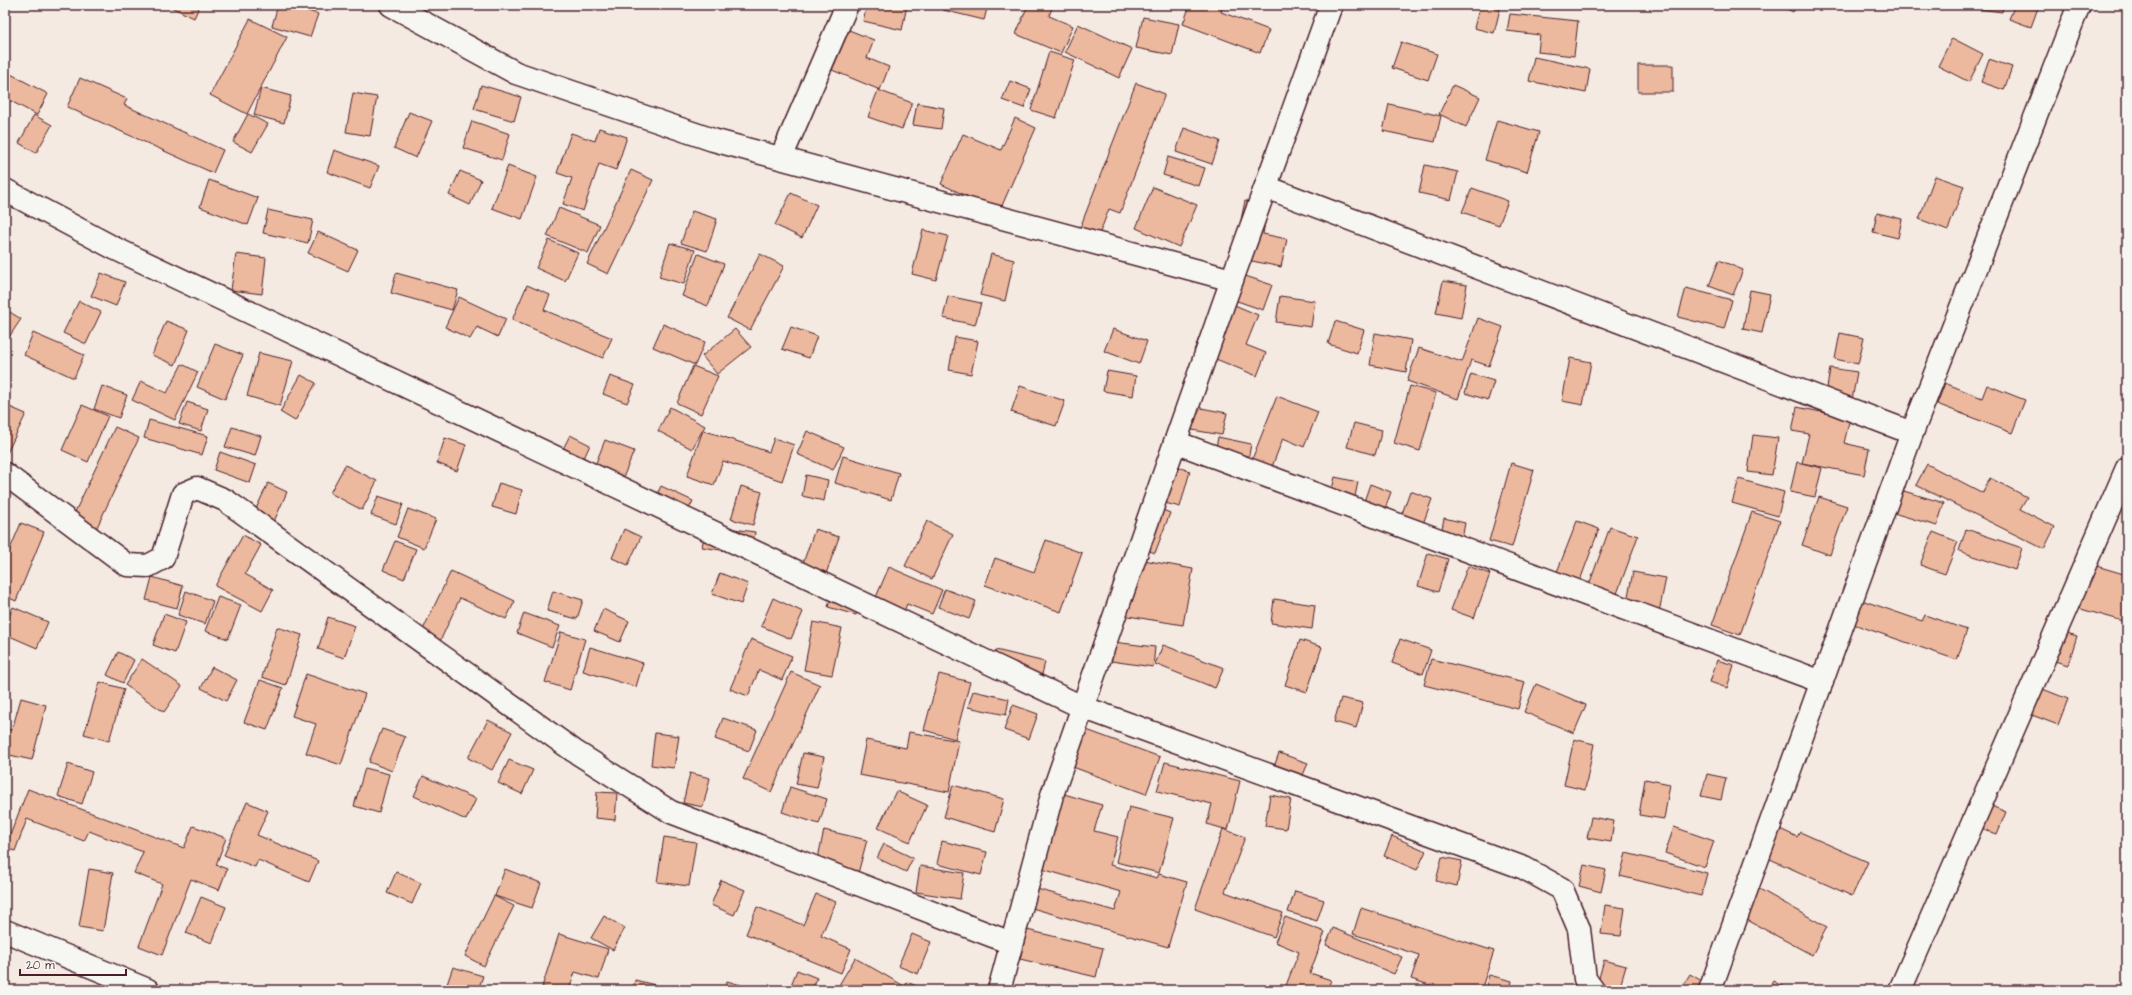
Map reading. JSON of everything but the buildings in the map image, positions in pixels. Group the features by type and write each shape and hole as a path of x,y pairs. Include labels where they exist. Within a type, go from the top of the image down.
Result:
{"street":[{"path":"392,5 516,73 713,140 1232,280"},
{"path":"781,158 848,5"},
{"path":"999,990 1052,795 1232,280 1331,5"},
{"path":"1710,990 1912,432 2079,5"},
{"path":"1266,187 1912,432"},
{"path":"5,190 114,248 1082,707 1524,868 1562,889 1579,929 1586,986"},
{"path":"1175,442 1822,682"},
{"path":"1900,990 2127,468"},
{"path":"5,474 128,564 148,566 163,558 183,494 197,488 224,500 574,751 672,812 1012,943"},
{"path":"5,931 148,990"}]}
